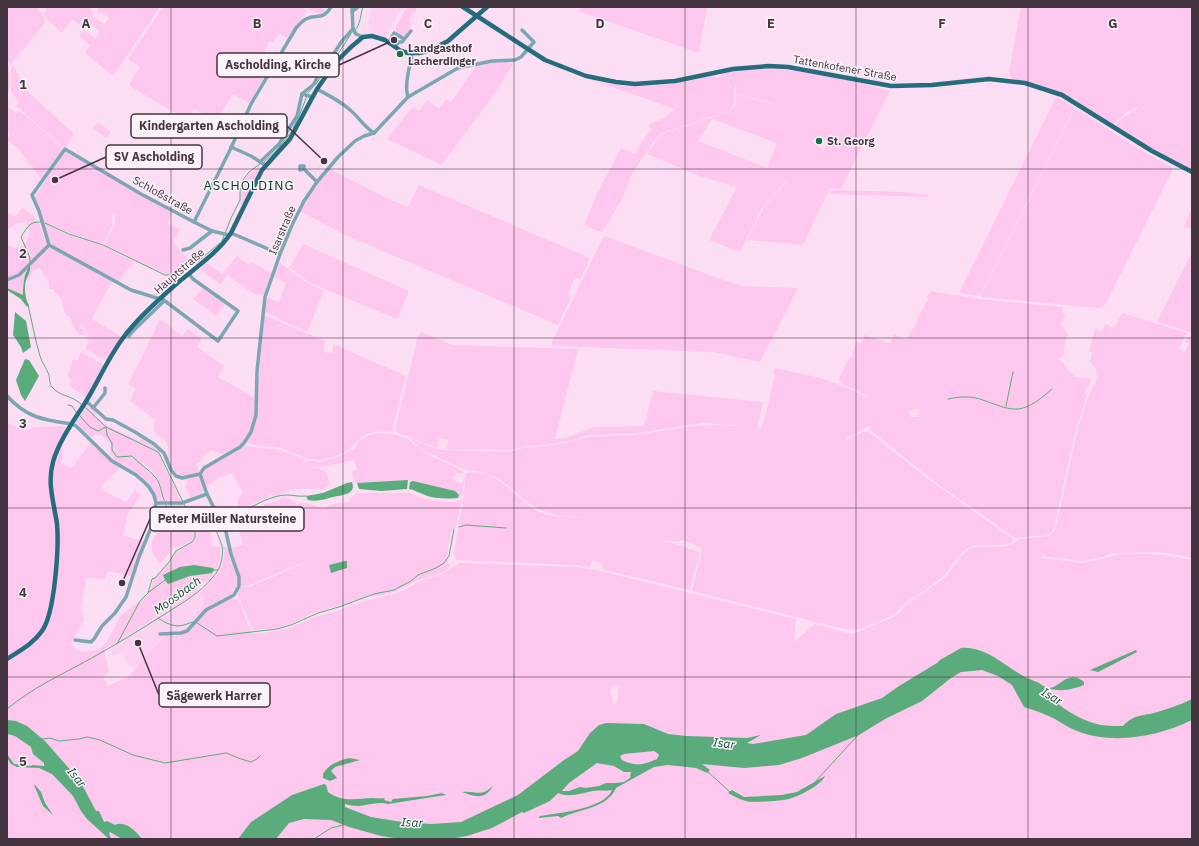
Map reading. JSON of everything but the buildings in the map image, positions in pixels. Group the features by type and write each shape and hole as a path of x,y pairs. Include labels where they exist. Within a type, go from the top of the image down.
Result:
{"main road":[{"name":"Tattenkofener Straße","path":"463,7 527,49 558,66 586,76 616,82 635,84 674,82 733,69 769,66 788,67 891,86 925,86 989,79 1025,83 1062,95 1152,151 1192,172"},
{"path":"363,37 376,36 389,42 404,52 412,53 431,50 443,44 487,7"},
{"name":"Hauptstraße","path":"7,659 34,641 43,630 48,617 54,591 57,544 57,525 50,487 50,476 57,452 72,424 123,338 162,300 174,286 214,252 227,234 260,172 262,164 290,139 301,120 308,96 317,89 336,62 363,37"}],"street":[{"path":"194,222 251,104 296,28 307,18 323,16 331,7"},
{"path":"352,7 355,31 358,41"},
{"path":"352,12 358,7"},
{"path":"522,30 534,42 527,49"},
{"path":"231,147 251,156 262,164 290,128 324,64 333,55 345,38 355,31"},
{"path":"355,31 363,37"},
{"path":"395,47 412,31"},
{"path":"389,42 394,33 404,39"},
{"name":"Isarstraße","path":"200,474 204,468 240,447 244,443 254,424 256,415 258,371 265,297 280,254 298,212 318,182 338,157 355,141 374,133 408,97 458,68 492,62 515,60 521,57 527,49"},
{"path":"408,97 408,77 412,53"},
{"path":"317,89 349,109 365,127 374,133"},
{"path":"364,136 365,127"},
{"name":"Schloßstraße","path":"49,245 40,211 32,195 66,149 141,194 194,222 212,230 227,234 280,254"},
{"path":"304,169 318,182"},
{"path":"183,250 190,248 212,230"},
{"path":"7,280 19,275 49,245 120,284 139,293 162,300 218,341 238,311 193,279 189,274"},
{"path":"129,336 162,300"},
{"path":"93,408 105,393 104,388"},
{"path":"7,396 23,410 33,416 72,424 81,430 112,461 136,475 144,482 154,495 156,504 153,523 139,557 126,597 91,642 75,640"},
{"path":"86,401 106,419 114,420 154,444 164,453 171,470 176,476 182,478 200,474 207,494 215,510 223,519 231,554 239,577 239,586 234,595 206,610 191,628 181,633 160,634"},
{"path":"156,504 183,502 207,494"}],"shaded area":[{"path":"7,7 38,7 45,20 44,24 11,64 7,59"},
{"path":"45,7 89,7 94,13 92,16 105,24 109,18 102,13 98,14 97,12 99,7 160,7 113,76 85,53 90,45 79,36 84,30 95,39 100,31 85,20 81,26 72,19 62,33 43,13 47,11"},
{"path":"163,7 302,7 307,11 287,38 279,33 273,42 269,41 265,51 275,57 249,103 233,94 219,116 213,112 209,118 194,108 187,120 131,87 130,83 140,67 128,59"},
{"path":"306,7 321,7 326,11 323,13 318,13"},
{"path":"372,7 402,7 385,38 376,34 369,34 368,24"},
{"path":"407,7 415,7 417,9 409,19 411,25 410,31 404,38 396,33 396,26"},
{"path":"581,7 707,7 699,53 578,11"},
{"path":"1021,7 1192,7 1192,170 1155,151 1116,126 1121,119 1137,109 1139,106 1125,113 1112,125 1077,102 1077,99 1072,99 1047,88 1011,79 1009,72"},
{"path":"7,62 10,80 7,97"},
{"path":"499,62 513,64 495,93 443,163 440,164 387,139 413,107 419,111 427,100 439,109 446,99 451,102 476,66"},
{"path":"13,65 29,93 74,134 66,147 62,146 16,106 19,102 11,91 11,70"},
{"path":"753,68 782,69 810,73 866,84 890,91 841,189 830,188 803,245 747,240 765,205 788,181 784,183 762,207 740,252 709,240 737,187 700,176 647,154 658,138 667,132 731,111 736,105 736,96 738,95 788,108 736,93 736,83 734,90 734,105 729,111 669,130 662,133 655,139 632,174 621,201 603,231 600,232 584,225 597,194 621,148 635,154 642,141 652,129 648,126 651,123 663,119 675,109 592,80 624,85 654,86 683,82 714,75 718,78 721,75 720,73","holes":["712,119 777,143 767,168 698,141","820,135 827,142 831,140 822,152 821,148 813,142 814,139"]},
{"path":"1056,97 1074,108 982,292 977,296 959,293"},
{"path":"7,106 16,113 20,111 63,148 42,180 17,147 7,141 7,137 10,136 7,128"},
{"path":"1075,108 1137,148 1172,167 1172,171 1103,307 1098,308 982,297 981,296"},
{"path":"98,122 111,132 106,138 93,128"},
{"path":"66,151 125,185 124,187 127,187 167,208 166,210 172,213 167,222 180,230 173,242 191,264 168,275 104,245 114,226 115,216 112,212 112,226 103,244 80,237 43,221 35,197"},
{"path":"260,166 244,206 240,205 242,187 245,179 250,173"},
{"path":"330,169 382,196 408,207 419,185 590,258 581,279 574,278 569,293 571,298 558,325 345,235 300,211"},
{"path":"834,190 901,192 929,195 926,197 829,194"},
{"path":"22,208 38,223 46,243 44,248 16,276 7,278 7,244 13,248 24,246 30,233 26,222 16,224 7,230 7,212 15,217"},
{"path":"1192,209 1192,230 1184,226"},
{"path":"45,223 69,235 103,246 134,262 118,282 50,244 44,225"},
{"path":"605,236 743,286 798,288 760,362 713,352 553,346 551,344"},
{"path":"303,244 409,291 397,319 310,283 290,268"},
{"path":"47,248 51,248 112,281 92,319 122,337 107,361 85,349 89,341 87,337 88,333 84,327 80,325 79,327 85,330 85,333 84,335 79,335 73,326 70,317 65,314 62,300 53,289 49,289 49,282 40,268 33,271 28,281 26,281 32,263"},
{"path":"1192,252 1192,333 1157,322"},
{"path":"237,256 249,265 252,262 271,273 265,295 254,294 227,275 221,285 200,269 206,263 222,274"},
{"path":"279,262 304,281 324,291 307,332 265,312 266,297 279,302 286,283 273,276"},
{"path":"28,266 23,285 23,295 7,288 7,281 14,279"},
{"path":"203,288 225,304 216,316 193,299"},
{"path":"931,291 979,299 1062,307 1065,315 1061,324 1069,336 1067,335 1066,338 1063,357 1059,359 1075,377 1089,378 1092,380 1084,393 1087,395 1074,436 1054,528 1051,533 1046,535 1015,538 931,479 870,430 869,425 853,436 848,436 845,440 863,432 869,432 928,479 1013,539 1012,543 998,545 976,545 968,548 961,553 944,576 904,604 894,615 857,630 845,629 692,591 702,548 683,540 678,542 662,540 700,552 690,590 604,570 601,563 592,561 590,567 458,560 455,558 454,552 466,473 476,472 494,478 532,508 540,512 558,517 583,517 558,516 538,509 497,478 482,472 466,470 445,461 421,449 409,438 439,450 510,452 523,448 571,442 587,437 635,435 694,426 734,425 703,423 637,433 588,435 570,441 536,446 525,446 512,450 446,449 448,440 439,438 437,448 398,433 395,429 418,336 421,332 452,345 578,349 555,439 569,437 593,427 644,426 653,391 763,402 758,424 758,433 766,413 775,376 773,372 775,368 821,378 853,390 867,398 868,396 842,384 839,380 850,357 852,358 854,355 852,353 857,342 861,343 865,335 890,343 894,334 906,340 917,323 917,319 928,300 927,297","holes":["919,408 918,417 911,417 908,411"]},
{"path":"1122,313 1187,333 1179,348 1185,352 1189,344 1185,341 1188,337 1192,338 1192,558 1157,552 1112,553 1100,558 1081,561 1042,556 1042,558 1083,563 1122,554 1145,554 1164,555 1192,560 1192,839 7,839 7,423 25,430 37,427 64,426 67,429 58,446 63,449 61,463 72,468 90,443 93,444 121,467 104,483 100,489 126,502 135,490 141,495 128,513 123,535 144,542 132,576 108,571 105,579 86,578 81,607 84,620 70,645 81,652 99,650 107,641 121,615 141,602 151,589 153,580 170,562 175,554 195,540 196,527 193,515 201,512 205,515 209,522 212,546 220,547 219,563 213,575 191,595 104,649 109,672 103,677 107,686 128,677 164,637 182,635 195,626 200,616 205,612 232,596 234,600 238,598 251,633 257,634 287,629 315,617 358,603 398,593 421,581 443,574 460,563 578,567 596,570 796,619 794,642 815,624 852,634 896,616 906,605 946,577 963,554 970,549 976,547 1002,547 1011,545 1020,539 1049,536 1052,534 1056,528 1077,432 1089,395 1097,379 1096,369 1090,362 1092,352 1089,351 1091,341 1096,328 1101,332 1106,324 1114,328","holes":["612,685 619,686 617,703 613,704 612,695 610,694"]},
{"path":"266,316 325,341 323,351 333,353 333,344 404,375 405,378 393,427 394,432 378,431 367,434 346,452 331,458 319,460 305,458 281,448 249,444 247,441 252,432 257,398 264,317"},
{"path":"160,319 182,336 188,329 202,339 197,347 224,366 218,377 255,398 254,417 250,432 240,445 223,454 212,450 196,464 199,471 192,475 181,477 173,470 167,456 169,450 165,440 154,432 155,420 130,401 136,388 128,384"},
{"path":"81,352 104,365 86,398 69,385 72,380 68,376 72,360 78,360"},
{"path":"87,405 96,413 95,417 110,427 139,441 141,438 161,452 159,455 181,502 165,502 156,475 143,462 142,465 157,481 163,502 158,500 152,488 144,480 124,467 128,460 123,466 114,460 110,452 112,446 101,434 98,436 96,434 91,438 76,422"},
{"path":"378,433 393,434 406,438 430,456 452,465 464,472 462,474 456,473 452,478 461,484 465,478 462,495 458,499 459,495 408,480 357,483 351,472 357,469 354,460 317,467 312,466 305,460 320,462 345,454 352,449 354,450 355,446 363,438"},
{"path":"245,446 280,450 299,457 313,467 325,471 328,474 327,476 330,483 329,486 322,489 296,489 279,495 271,495 259,502 240,508 237,502 243,492 232,473 219,478 206,487 202,475 205,469"},
{"path":"197,476 200,477 204,489 202,493 191,498 185,486 188,484 186,479"},
{"path":"357,493 410,493 421,498 455,502 462,498 456,527 452,530 446,559 448,560 448,563 451,564 446,571 421,579 389,594 371,597 370,595 316,612 278,628 253,630 238,595 237,591 240,587 249,587 310,561 284,570 248,586 242,586 240,584 239,572 230,548 243,545 239,530 249,527 253,523 249,510 278,501 285,497 295,502 297,505 301,502 323,508 336,503 349,502 349,500"},
{"path":"167,504 183,504 187,514 184,516 173,513"},
{"path":"158,505 165,505 173,515 179,518 187,518 191,516 194,529 194,538 190,542 181,546 173,547 161,563 153,553 152,541 158,531 168,522 155,515"},
{"path":"223,547 228,547 237,574 237,585 235,590 232,588 231,590 233,593 204,610 203,595 200,592 210,583 218,572 223,560"},
{"path":"197,589 203,595 204,613 198,625 182,635 164,637 139,666 133,667 126,663 124,652 112,656 111,644 191,595"}],"water":[{"path":"30,265 30,271 25,286 26,297 29,305 27,307 21,299 7,290 7,288 23,295 25,275"},
{"path":"15,312 26,321 31,347 23,353 13,335"},
{"path":"25,359 29,360 39,376 25,401 21,395 16,380"},
{"path":"408,480 407,489 381,491 359,489 357,483"},
{"path":"413,481 455,491 459,495 458,498 446,499 433,497 409,489 410,482"},
{"path":"352,482 352,490 344,495 315,501 308,500 306,496 323,493"},
{"path":"347,561 347,568 331,573 329,565"},
{"path":"194,565 213,568 214,570 212,573 190,576 168,584 165,580 163,575 180,567"},
{"name":"Isar","path":"961,648 969,648 985,652 1022,675 1047,688 1051,688 1068,678 1078,678 1084,682 1084,685 1064,690 1047,689 1045,690 1045,693 1078,717 1101,725 1123,726 1134,718 1164,710 1192,699 1192,720 1150,735 1105,738 1074,730 1051,717 1024,707 1012,685 998,676 982,670 961,672 922,701 885,719 859,735 802,758 779,765 744,768 702,764 710,770 707,773 696,768 668,765 654,767 616,788 612,795 606,800 592,808 561,818 558,816 538,818 540,816 591,806 600,802 612,790 593,791 571,795 558,793 550,801 524,813 522,812 492,828 467,836 450,839 401,839 381,836 331,820 304,819 289,823 276,839 238,839 251,822 292,795 324,784 326,785 328,792 343,799 385,798 384,800 391,802 393,799 442,793 446,795 388,804 377,803 358,806 345,804 345,807 371,817 402,822 431,824 461,822 518,795 578,751 590,733 599,725 606,723 644,724 668,734 686,736 747,738 761,735 747,743 753,744 806,735 836,714 882,698","holes":["654,751 659,755 657,759 643,764 631,764 622,760 620,756 624,754","597,763 614,766 624,772 631,772 631,777 624,782 606,783 599,786 586,788 580,787 569,791 562,791 569,783"]},
{"path":"1136,650 1137,652 1098,672 1090,670"},
{"path":"7,720 16,721 27,726 45,741 80,781 96,811 99,811 104,822 107,821 115,825 126,825 137,833 142,839 122,839 110,832 111,839 109,839 87,819 73,796 52,774 39,768 17,767 11,764 7,758 7,754 14,764 44,766 44,763 33,754 31,747 15,736 7,734"},
{"path":"349,758 360,760 335,767 331,771 337,778 330,781 323,778 323,774 331,765"},
{"path":"825,776 819,783 796,797 783,800 751,802 739,799 728,793 732,790 744,797 781,795 797,792"},
{"path":"34,785 41,792 45,803 53,815 43,806"},
{"path":"493,786 487,794 479,796 462,792 481,793 489,790"}],"waterway":[{"path":"355,30 357,28 363,7"},
{"path":"316,84 321,77 325,65 338,54 351,34"},
{"path":"308,93 313,87"},
{"path":"293,128 307,96"},
{"path":"263,163 276,151 292,131"},
{"path":"222,241 240,200 240,190 243,180 249,172 260,164"},
{"path":"30,263 30,258 21,237 31,224 41,222"},
{"path":"45,223 69,234 103,245 165,275 170,275 196,263 220,243"},
{"name":"Moosbach","path":"28,305 40,356 49,375 51,386 58,392 78,401 81,404"},
{"path":"1006,406 1013,372"},
{"path":"948,399 972,397 1007,408 1018,409 1032,404 1052,389"},
{"path":"68,405 72,406 76,412"},
{"name":"Moosbach","path":"86,408 106,427 107,435 112,443 112,450 117,457 132,456 156,478 165,502"},
{"path":"80,416 90,427 98,431 106,427 159,453 183,502"},
{"path":"245,510 276,496 306,496"},
{"path":"184,504 191,518"},
{"name":"Moosbach","path":"7,709 37,688 137,632 178,606 208,583 215,574 222,559 222,546 214,526 208,516 201,511 194,512 184,518 178,518 171,513 166,505"},
{"name":"Moosbach","path":"117,644 140,601 148,593 152,579 155,578 169,562 176,551 192,542 195,538 195,522"},
{"path":"459,527 466,525 506,528"},
{"path":"197,623 217,636 277,629 374,594 394,590 411,581 418,575 444,563 449,556 454,529"},
{"path":"149,592 165,580"},
{"path":"158,618 177,626 194,622"},
{"path":"814,783 859,734"},
{"path":"42,739 50,738 59,741 87,737 100,740 133,755 165,763 226,753 251,762 260,756"},
{"path":"707,771 730,792"},
{"path":"314,839 331,828 343,825"}],"place":[{"name":"Ascholding, Kirche","path":"394,40"},
{"name":"Landgasthof Lacherdinger","path":"400,54"},
{"name":"St. Georg","path":"819,141"},
{"name":"Kindergarten Ascholding","path":"324,161"},
{"name":"SV Ascholding","path":"55,180"},
{"name":"Peter Müller Natursteine","path":"122,583"},
{"name":"Sägewerk Harrer","path":"138,643"}],"district":[{"name":"ASCHOLDING","path":"249,185"}]}
